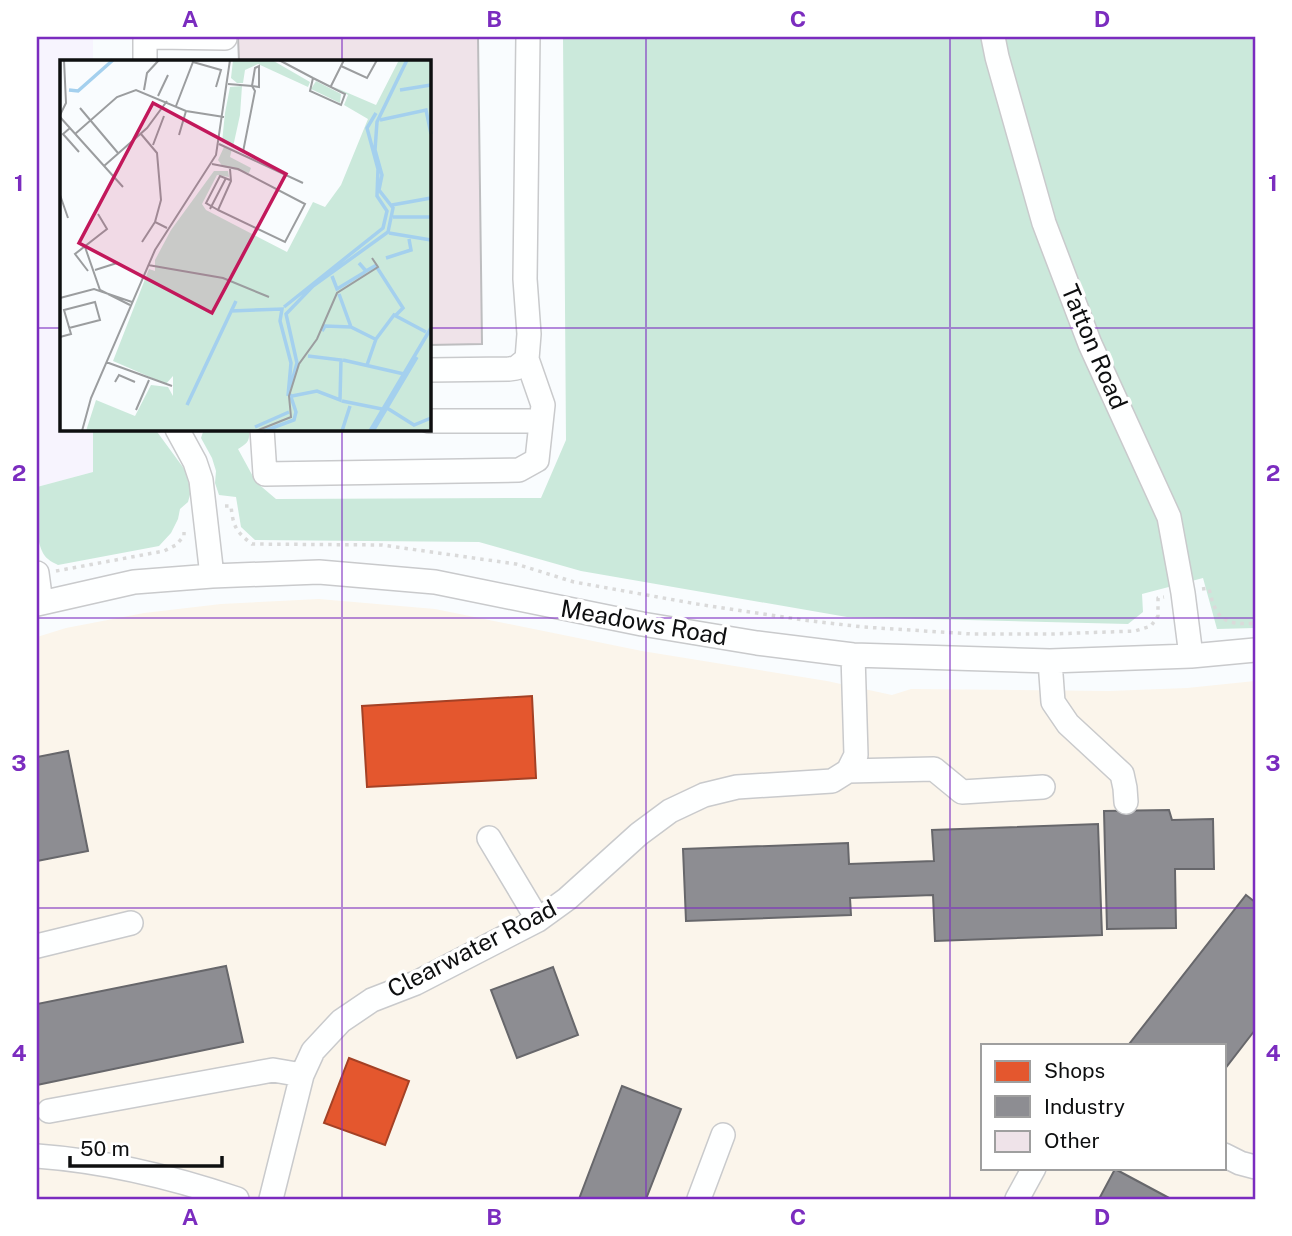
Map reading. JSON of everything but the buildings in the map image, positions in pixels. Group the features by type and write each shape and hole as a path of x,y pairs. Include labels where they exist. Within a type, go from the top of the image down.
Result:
{"street":[{"path":"145,37 145,60"},
{"path":"155,37 225,38"},
{"path":"262,430 265,474 519,470 537,460 543,405 527,359 529,334 525,279 528,37"},
{"name":"Tatton Road","path":"993,37 996,57 1044,223 1090,344 1169,517 1191,656"},
{"path":"430,370 509,369 516,368 527,359"},
{"path":"430,421 541,421"},
{"path":"179,430 201,480 212,576"},
{"name":"Meadows Road","path":"39,604 134,582 319,572 435,582 642,624 757,643 853,654 1050,662 1191,656 1255,650"},
{"path":"37,574 39,604"},
{"path":"848,771 856,755 853,654"},
{"path":"1050,662 1053,702 1069,724 1122,774 1126,802"},
{"name":"Clearwater Road","path":"271,1199 302,1075 313,1051 341,1021 372,1000 416,982 538,920 567,899 639,834 670,811 704,796 737,787 832,781 848,771 934,769 962,792 1043,788"},
{"path":"489,838 538,920"},
{"path":"37,946 131,923"},
{"path":"49,1111 273,1070 302,1075"},
{"path":"699,1199 723,1135"},
{"path":"37,1156 140,1170 237,1199"},
{"path":"1226,1156 1255,1167"},
{"path":"1017,1199 1033,1170"}],"path":[{"name":"Meadows Road","path":"231,506 233,525 241,536 252,544 382,545 427,551 516,564 574,582 697,604 863,627 972,634 1135,631 1151,626 1158,616 1158,598"},
{"path":"37,574 164,551 176,545 184,536 184,523"},
{"path":"1209,588 1216,614 1226,621 1255,623"}],"shaded area":[{"path":"37,37 93,37 93,60 60,60 60,430 93,430 93,472 37,487"},
{"path":"319,599 435,609 642,651 827,681 892,695 911,689 1109,691 1187,688 1255,681 1255,1199 37,1199 37,637 66,628 144,613 221,604"}],"green space":[{"path":"563,37 1255,37 1255,628 1217,629 1203,578 1142,594 1143,612 1128,624 847,617 581,571 479,542 255,540 241,527 236,497 219,495 212,458 201,438 204,430 249,430 248,441 238,449 256,482 276,499 541,498 566,440"},
{"path":"93,430 156,430 185,470 191,491 188,502 180,509 171,533 159,546 58,565 48,559 40,545 37,487 93,472"}]}
